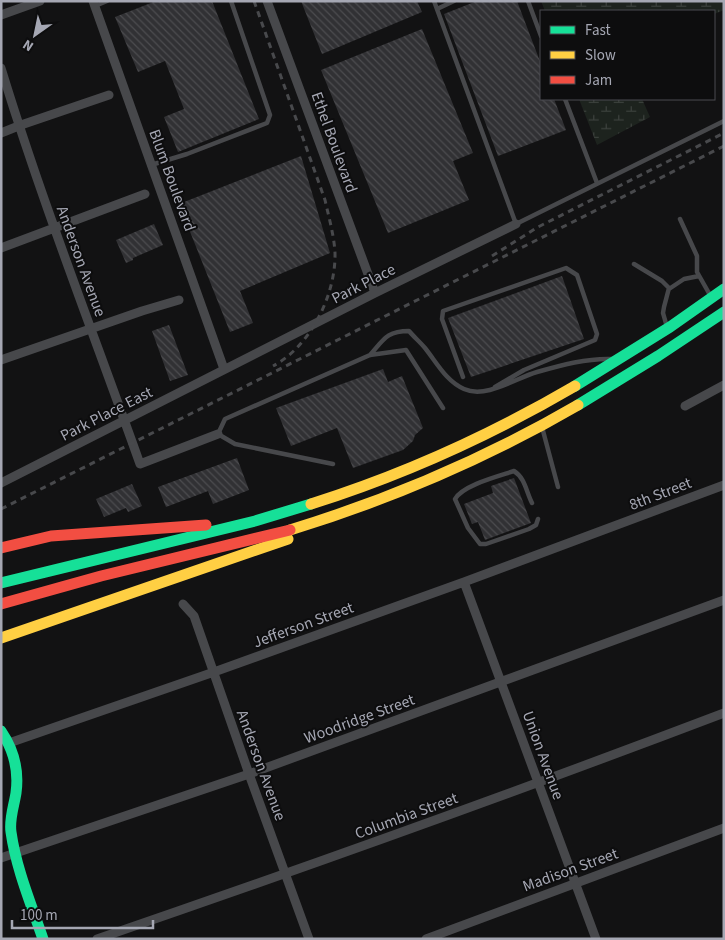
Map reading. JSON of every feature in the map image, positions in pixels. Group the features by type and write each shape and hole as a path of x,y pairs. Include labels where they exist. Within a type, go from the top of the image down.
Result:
{"main road":[{"path":"1,583 76,563 252,522 328,498 472,441 564,394 724,289"},
{"path":"1,638 299,535 480,457 542,426 678,343 724,312"},
{"path":"1,604 71,584 291,530 392,494"},
{"path":"1,548 35,539 79,534 252,522"},
{"path":"1,731 9,743 16,764 16,792 10,828 14,853 44,939"}],"street":[{"path":"1,15 40,1"},
{"name":"Ethel Boulevard","path":"267,1 375,293"},
{"name":"Blum Boulevard","path":"94,3 224,369"},
{"name":"Anderson Avenue","path":"1,68 54,230 92,329 140,464 218,434"},
{"path":"1,133 19,127 21,124 109,95"},
{"path":"1,248 54,230 145,194"},
{"name":"Park Place","path":"224,369 516,224"},
{"path":"1,360 179,300"},
{"name":"Park Place East","path":"1,482 224,369"},
{"path":"686,406 724,385"},
{"name":"8th Street","path":"606,529 724,485"},
{"name":"Jefferson Street","path":"9,743 214,672 606,529"},
{"name":"Union Avenue","path":"464,582 596,939"},
{"name":"Woodridge Street","path":"1,858 249,774 724,600"},
{"name":"Anderson Avenue","path":"183,604 194,616 309,939"},
{"name":"Columbia Street","path":"97,939 286,874 539,783 724,713"},
{"name":"Madison Street","path":"426,939 724,828"}],"lane":[{"path":"94,3 107,1"},
{"path":"151,165 196,151 267,123 270,116 231,1"},
{"path":"434,1 516,224 724,121"},
{"path":"437,10 454,1"},
{"path":"528,1 540,33"},
{"path":"565,100 596,183"},
{"path":"680,219 697,256 697,272 712,298"},
{"path":"634,264 662,281 669,290"},
{"path":"463,377 442,319 443,311 566,268 577,275 597,334 595,340 524,370 495,388"},
{"path":"667,328 664,307 669,290 684,279 699,276"},
{"path":"370,355 384,339 395,331 409,331 425,348 442,373 465,390 483,392 512,383 534,373 595,358 618,360"},
{"path":"333,464 235,444 218,434 226,419 370,355 406,350 443,408"},
{"path":"542,426 558,487"},
{"path":"532,503 521,475 514,471 469,488 456,496 455,499 468,528 480,544 486,544 529,529 536,525 538,519"}],"green space":[{"path":"541,1 724,2 724,10 715,14 715,10 545,10"},
{"path":"579,100 642,100 650,117 597,145"}],"building":[{"path":"156,1 212,1 259,119 178,152 164,117 184,109 165,61 138,72 115,17"},
{"path":"301,1 417,1 422,12 322,54"},
{"path":"477,1 517,1 540,61 540,100 554,100 566,130 498,156 444,14"},
{"path":"422,29 473,153 453,161 469,200 388,233 321,70"},
{"path":"301,156 330,253 240,291 253,323 230,332 179,204"},
{"path":"154,224 163,245 126,263 116,240"},
{"path":"562,276 584,339 471,377 448,318"},
{"path":"169,325 188,375 170,381 152,331"},
{"path":"383,369 388,382 402,376 423,428 403,450 353,468 337,428 291,446 276,408"},
{"path":"237,458 249,490 213,504 208,491 166,507 158,487"},
{"path":"514,478 531,523 485,540 478,522 472,524 464,504 493,493 491,486"},
{"path":"132,484 142,506 128,512 126,508 104,517 96,499"}],"railway":[{"path":"254,1 325,200 335,253 331,285 319,317 299,346 273,366"},
{"path":"492,256 538,227 724,133"},
{"path":"1,509 724,146"}],"traffic: fast":[{"path":"575,386 670,327 724,289"},
{"path":"578,405 658,356 724,312"},
{"path":"1,583 255,521 311,504"},
{"path":"1,731 12,753 17,777 11,822 13,845 24,886 43,939"}],"traffic: slow":[{"path":"311,504 380,480 447,452 512,421 575,386"},
{"path":"290,530 365,505 438,476 509,443 578,405"},
{"path":"1,638 288,539"}],"traffic: jam":[{"path":"1,548 51,536 206,525"},
{"path":"1,604 101,576 290,530"}]}
